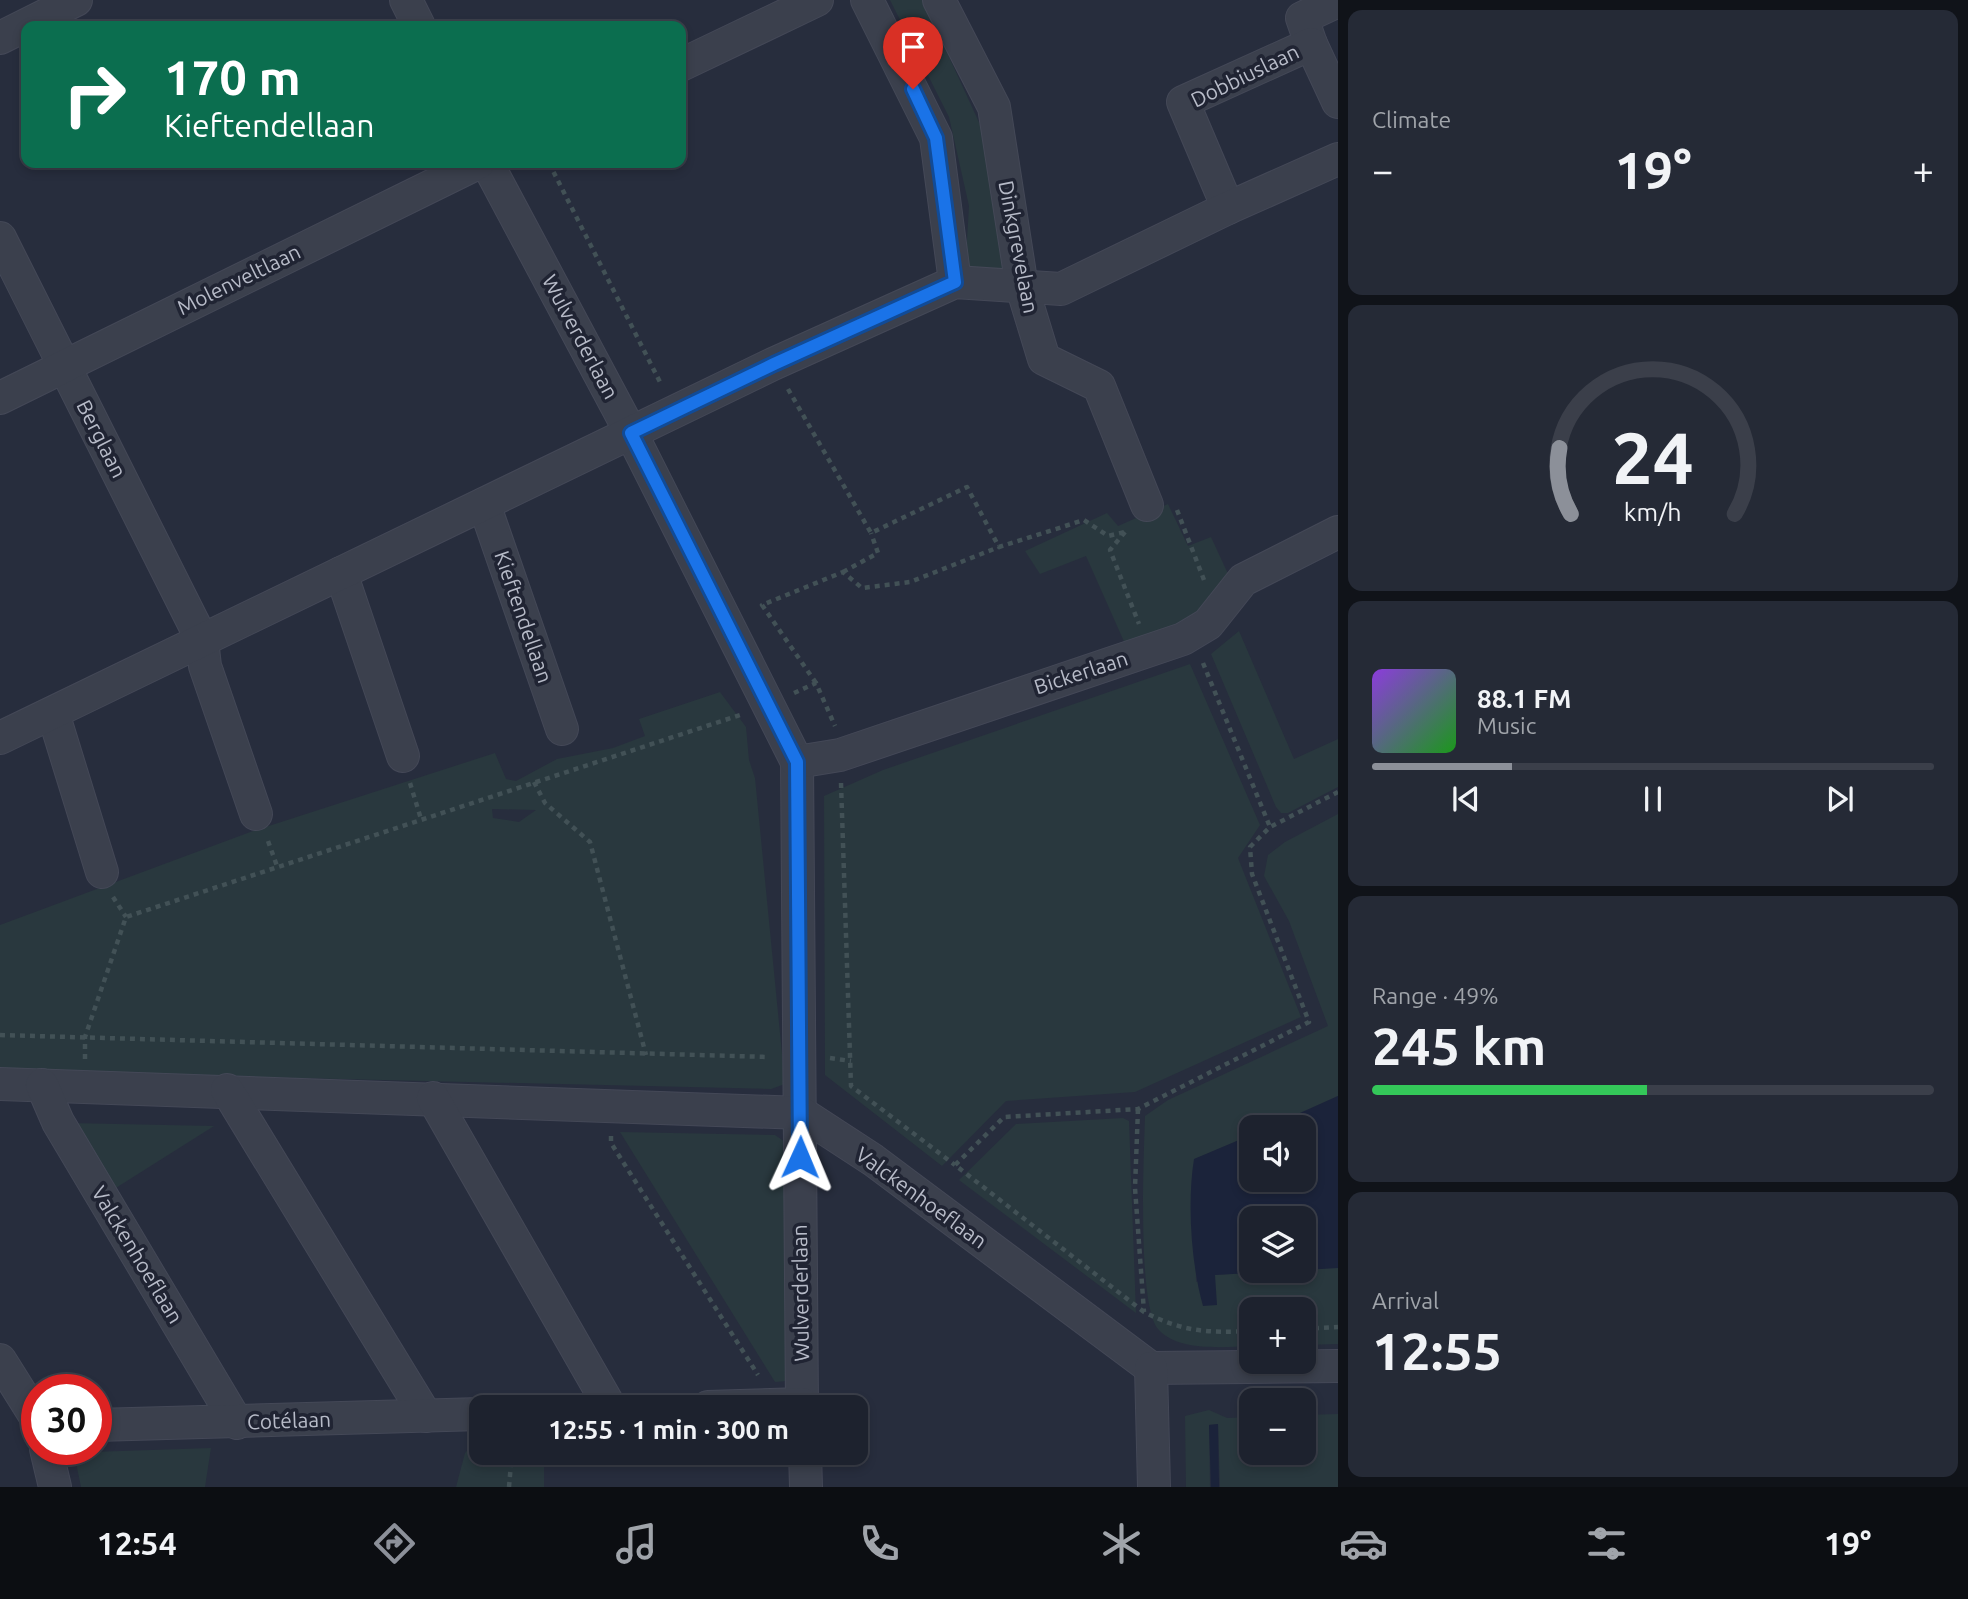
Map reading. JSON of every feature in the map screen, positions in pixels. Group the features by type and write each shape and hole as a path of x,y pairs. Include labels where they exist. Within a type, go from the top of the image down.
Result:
{"street":[{"path":"33,21 76,0"},
{"path":"407,0 417,21"},
{"path":"686,63 817,0"},
{"path":"867,0 936,138 955,282"},
{"name":"Dinkgrevelaan","path":"939,0 994,107 1022,287 1044,359 1099,386 1147,505"},
{"path":"1311,44 1301,19 1338,1"},
{"path":"0,37 21,27"},
{"name":"Dobbiuslaan","path":"1228,208 1183,102 1311,44 1338,103"},
{"path":"0,738 774,364 955,282 1061,289 1228,208 1338,160"},
{"name":"Molenveltlaan","path":"0,398 468,168"},
{"name":"Wulverderlaan","path":"490,168 631,433 797,762 801,1055 794,1395"},
{"name":"Berglaan","path":"0,238 202,640"},
{"name":"Kieftendellaan","path":"484,504 562,729"},
{"name":"Bickerlaan","path":"797,762 840,755 1191,634 1208,624 1243,580 1338,532"},
{"path":"341,573 403,756"},
{"path":"202,640 205,666 256,814"},
{"path":"53,713 102,872"},
{"path":"0,1084 227,1090 800,1113"},
{"name":"Valckenhoeflaan","path":"42,1085 58,1122 237,1423"},
{"path":"227,1090 426,1416"},
{"path":"433,1098 603,1395"},
{"name":"Valckenhoeflaan","path":"800,1113 873,1160 1151,1368"},
{"path":"0,1360 21,1393"},
{"path":"1154,1487 1151,1368 1338,1366"},
{"name":"Cotélaan","path":"112,1425 469,1414"},
{"path":"50,1465 55,1487"},
{"path":"805,1465 806,1487"}],"path":[{"path":"552,168 675,412"},
{"path":"774,364 871,533 878,553 843,572 762,605 816,683 835,726 840,755 851,1086 1144,1312 1168,1324 1202,1333 1239,1331"},
{"path":"871,533 967,487 999,547"},
{"path":"1148,650 1110,550 1147,505 1177,509 1217,614"},
{"path":"843,572 862,588 910,582 999,547 1084,520 1108,536 1125,532"},
{"path":"1191,634 1270,827"},
{"path":"85,1086 85,1037 126,916 768,705 816,683"},
{"path":"534,782 545,803 590,842 646,1055"},
{"path":"955,1165 1004,1117 1138,1109 1309,1022 1252,874 1250,847 1270,827 1338,792"},
{"path":"0,1035 741,1058 801,1055 850,1060"},
{"path":"611,1107 611,1143 787,1395"},
{"path":"1138,1109 1135,1188 1144,1312"},
{"path":"1316,1328 1338,1327"},
{"path":"509,1487 511,1465"}],"shaded area":[{"path":"890,0 923,0 988,142 1006,276 965,274 969,206 949,117"},
{"path":"1168,504 1188,546 1211,537 1229,576 1199,614 1173,629 1126,646 1086,556 1040,574 1025,551 1107,513 1118,526"},
{"path":"1239,631 1294,759 1338,739 1338,787 1288,813 1281,813 1276,807 1211,654"},
{"path":"1190,664 1260,825 1238,858 1301,1017 1135,1092 1006,1101 942,1166 825,1075 824,796 883,770"},
{"path":"720,692 746,727 749,760 755,778 785,1084 771,1089 0,1071 0,925 253,831 495,753 506,779 516,781 557,759 613,748 645,736 639,719","holes":["492,809 536,810 519,822 493,818"]},
{"path":"1338,814 1338,1096 1296,1115 1239,1115 1239,1140 1195,1159 1196,1282 1215,1275 1239,1273 1239,1283 1316,1283 1316,1268 1338,1267 1338,1344 1316,1345 1316,1297 1239,1297 1239,1347 1189,1345 1177,1342 1158,1329 1151,1314 1144,1261 1145,1116 1168,1100 1328,1026 1289,921 1264,876 1268,855 1285,842"},
{"path":"1123,1118 1129,1121 1136,1313 959,1180 1016,1124"},
{"path":"69,1123 214,1126 111,1191"},
{"path":"620,1132 775,1135 785,1142 787,1381 775,1382"},
{"path":"1209,1410 1227,1418 1239,1418 1239,1465 1316,1465 1316,1415 1338,1414 1338,1487 1220,1487 1218,1424 1209,1425 1210,1487 1186,1487 1185,1416"},
{"path":"211,1448 205,1487 81,1487 76,1465 112,1465 112,1451"},
{"path":"469,1449 469,1465 544,1465 544,1487 456,1487 465,1453"}],"water":[{"path":"1338,1096 1338,1268 1316,1269 1316,1206 1239,1206 1239,1274 1215,1275 1217,1305 1203,1306 1191,1233 1194,1159 1239,1140 1239,1192 1316,1192 1316,1115 1296,1115"},
{"path":"1218,1424 1219,1487 1211,1487 1209,1425"}],"route":[{"path":"800,1157 801,1006 797,762 631,433 774,364 955,282 936,138 913,89"}]}
